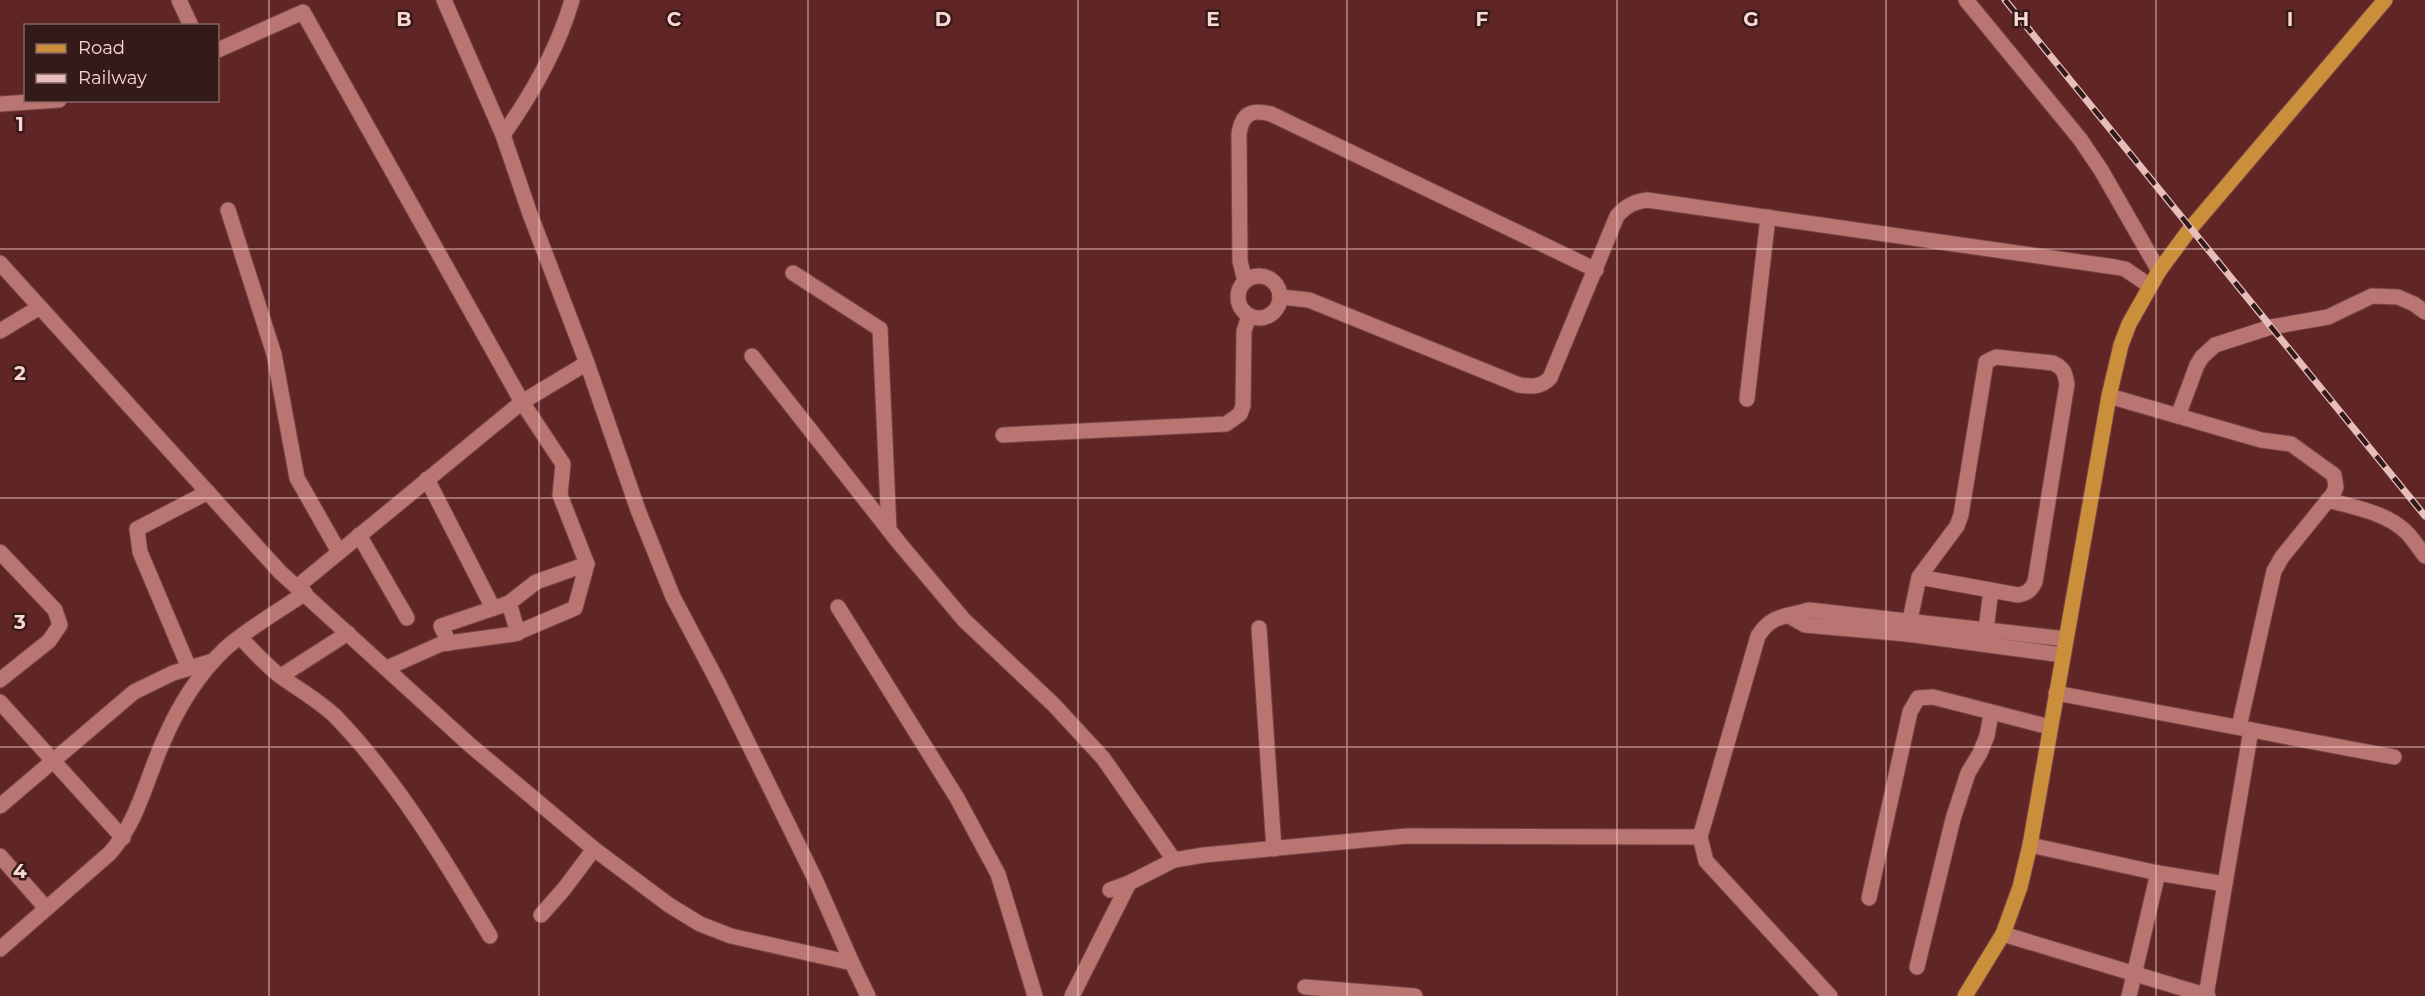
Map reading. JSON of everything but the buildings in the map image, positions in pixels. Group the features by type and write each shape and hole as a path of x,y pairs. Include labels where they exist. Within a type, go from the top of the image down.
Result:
{"main road":[{"path":"1965,996 2003,933 2020,887 2030,845 2109,396 2121,345 2129,324 2159,271 2190,229 2385,0"}],"street":[{"path":"179,0 190,24"},
{"path":"444,0 503,135 530,214 587,363 638,510 674,597 810,869 868,996"},
{"path":"503,135 525,104 564,28 572,0"},
{"path":"1966,0 2080,139 2101,170 2159,271"},
{"path":"219,49 299,6 522,402 563,464 560,495 587,564 575,608 518,633 441,644 387,668"},
{"path":"0,104 30,102"},
{"path":"1245,281 1240,261 1239,134 1241,123 1247,115 1258,111 1271,114 1596,270"},
{"path":"1280,297 1309,300 1519,385 1544,384 1550,378 1617,216 1625,207 1647,200 2115,267 2125,269 2150,286"},
{"path":"228,210 274,354 297,478 339,552"},
{"path":"1747,399 1768,217"},
{"path":"0,263 280,572 302,589 470,745 594,849 669,905 700,924 731,936 852,963"},
{"path":"794,273 880,329 889,530"},
{"path":"1258,276 1271,279 1279,290 1280,297 1279,304 1270,315 1256,318 1244,311 1238,299 1238,293 1245,281 1258,276"},
{"path":"2178,416 2202,357 2215,345 2271,327 2328,317 2372,296 2398,297 2425,312"},
{"path":"0,331 39,307"},
{"path":"1003,435 1226,424 1240,414 1243,406 1244,331 1250,316"},
{"path":"752,356 889,530 964,620 1054,705 1103,758 1174,860"},
{"path":"1908,628 1919,578 1957,526 1961,515 1986,362 1996,357 2054,363 2064,371 2067,384 2035,582 2026,594 2018,595 1919,578"},
{"path":"0,949 110,853 123,838 133,820 162,743 180,707 197,680 214,661 302,589 359,535 522,402 587,363"},
{"path":"2003,933 2206,996 2225,884 2245,729 2274,571 2336,487 2334,475 2291,444 2261,440 2109,396"},
{"path":"427,479 493,608"},
{"path":"189,668 140,552 137,529 208,492"},
{"path":"2328,500 2373,513 2394,522 2405,531 2425,556"},
{"path":"359,535 406,618"},
{"path":"0,552 55,610 60,625 49,641 0,680"},
{"path":"449,643 441,626 509,603 536,582 587,564"},
{"path":"1985,637 1991,590"},
{"path":"509,603 518,633"},
{"path":"838,607 957,798 999,874 1035,996"},
{"path":"1830,996 1706,861 1700,837 1758,636 1764,627 1776,617 1789,616 1805,625 1908,628 1985,637 2066,639"},
{"path":"1259,628 1274,849"},
{"path":"281,676 348,633"},
{"path":"1985,637 2063,655"},
{"path":"240,638 281,676 316,699 372,759 446,863 489,936"},
{"path":"0,806 134,692 154,681 214,661"},
{"path":"2056,693 2394,757"},
{"path":"1869,898 1910,712 1918,698 1933,697 1991,714 2050,727"},
{"path":"0,702 123,838"},
{"path":"1917,968 1953,819 1968,773 1987,736 1991,714"},
{"path":"1110,890 1130,883 1174,860 1203,855 1407,836 1700,837"},
{"path":"2030,845 2158,873 2225,884"},
{"path":"541,915 594,849"},
{"path":"0,856 46,908"},
{"path":"2129,996 2158,873"},
{"path":"1072,996 1130,883"},
{"path":"1305,987 1415,996"}],"railway":[{"path":"2005,0 2425,516"}]}
